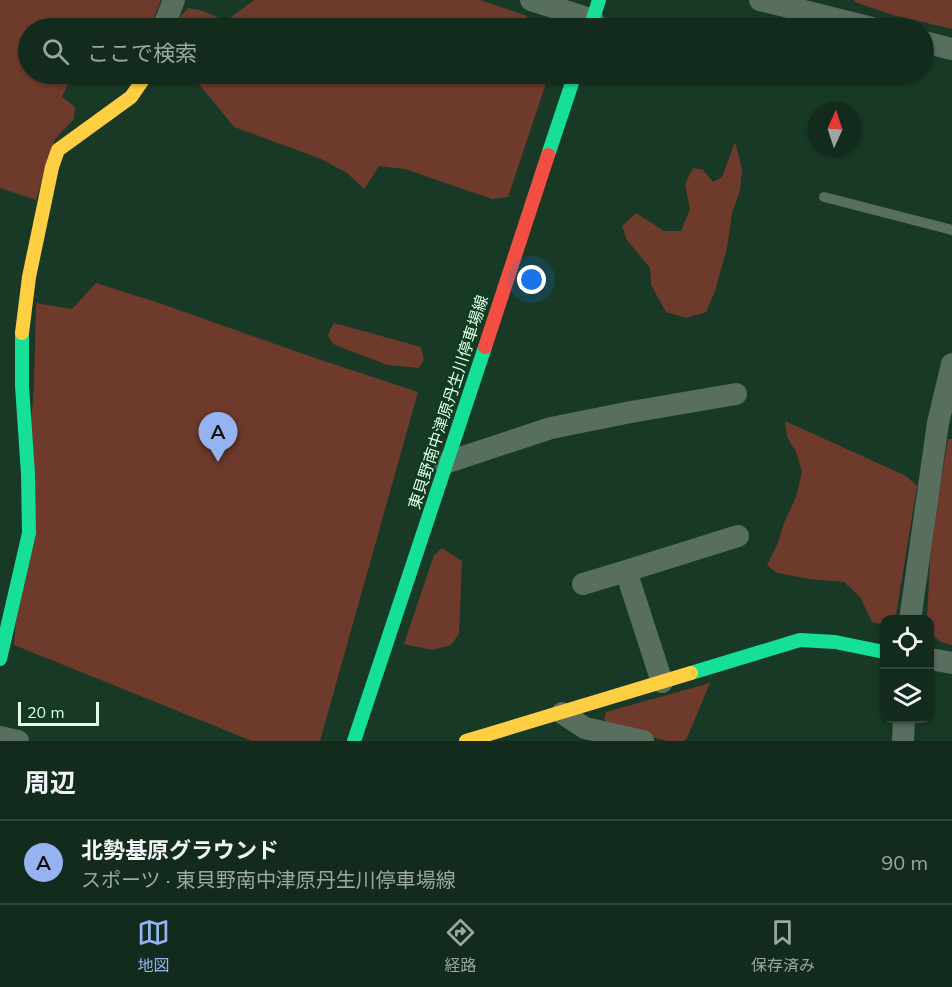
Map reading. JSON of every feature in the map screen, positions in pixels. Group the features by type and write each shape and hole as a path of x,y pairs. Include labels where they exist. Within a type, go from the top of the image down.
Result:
{"street":[{"path":"167,18 174,0"},
{"path":"531,0 594,16"},
{"path":"760,0 832,18"},
{"path":"934,44 952,49"},
{"path":"0,659 30,533 22,386 22,336 29,277 52,167 58,150 130,97 140,84"},
{"name":"東貝野南中津原丹生川停車場線","path":"354,741 572,84"},
{"path":"911,615 938,423 952,364"},
{"path":"445,463 551,428 736,394"},
{"path":"582,584 738,536"},
{"path":"626,571 662,682"},
{"path":"466,741 513,734 562,713 800,640 835,642 880,651"},
{"path":"934,660 952,663"},
{"path":"562,713 585,728 642,741"},
{"path":"903,741 904,723"},
{"path":"0,737 18,741"}],"lane":[{"path":"824,197 952,230"}],"shaded area":[{"path":"0,0 161,0 154,18 18,18 18,84 68,84 62,97 75,107 74,119 55,139 36,200 0,188"},
{"path":"254,0 480,0 527,16 527,18 230,18"},
{"path":"854,0 952,0 952,29 934,25 934,18 906,18"},
{"path":"189,8 219,18 179,18"},
{"path":"199,84 546,84 508,197 492,199 405,169 379,166 364,189 347,173 321,159 234,127"},
{"path":"735,142 742,169 740,191 732,213 727,248 715,291 706,312 686,318 666,312 651,285 650,268 627,240 622,226 636,213 664,231 681,231 690,209 685,184 693,168 703,170 713,182 722,177"},
{"path":"96,283 418,392 320,741 252,741 14,645 34,384 36,303 72,309"},
{"path":"334,323 421,347 424,360 419,368 387,365 333,344 328,335"},
{"path":"785,421 906,476 917,486 896,615 880,615 880,624 872,622 860,597 844,582 777,573 767,565 796,497 802,472 796,452 787,437"},
{"path":"948,439 952,439 952,645 941,642 934,636 934,615 927,615 936,510"},
{"path":"442,548 462,561 459,634 451,645 432,650 404,644 434,555"},
{"path":"710,683 684,741 667,741 610,725 604,720 606,712"}],"traffic: fast":[{"path":"593,18 599,0"},
{"path":"548,155 572,84"},
{"path":"0,659 29,533 28,474 22,386 22,333"},
{"path":"354,741 485,347"},
{"path":"691,673 800,640 835,642 880,651"}],"traffic: slow":[{"path":"22,333 29,277 52,167 58,150 131,97 140,84"},
{"path":"466,741 691,673"}],"traffic: jam":[{"path":"485,347 548,155"}],"place":[{"name":"北勢基原グラウンド","path":"218,462"}]}
